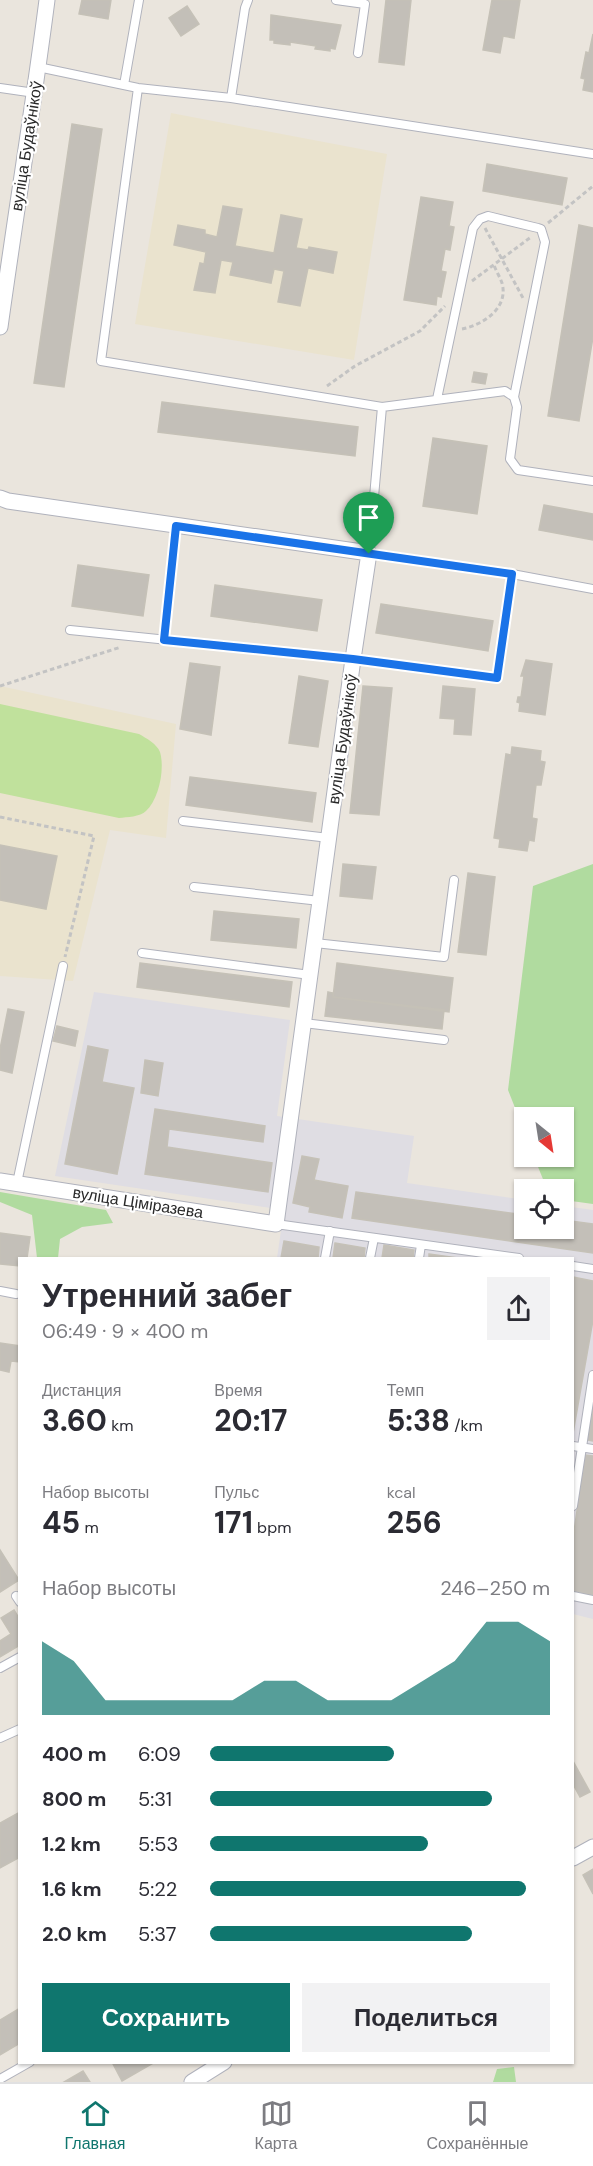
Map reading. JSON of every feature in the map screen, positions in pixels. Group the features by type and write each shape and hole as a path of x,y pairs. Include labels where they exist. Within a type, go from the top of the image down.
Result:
{"street":[{"name":"вуліца Будаўнікоў","path":"0,327 35,93 46,0"},
{"path":"0,498 369,554"},
{"name":"вуліца Будаўнікоў","path":"276,1224 369,554"},
{"name":"вуліца Ціміразева","path":"0,1181 276,1224"},
{"path":"574,1857 593,1847"},
{"path":"192,2082 221,2064"}],"lane":[{"path":"124,85 139,0"},
{"path":"231,98 248,0"},
{"path":"336,0 365,4 358,53"},
{"path":"38,68 138,88 231,98 593,154"},
{"path":"0,88 35,93"},
{"path":"138,88 101,362 382,407 505,391 514,397"},
{"path":"437,399 473,228 480,219 488,216 541,230 545,242 514,397 517,407 510,459 518,470 593,481"},
{"path":"382,407 369,554 512,574 593,589"},
{"path":"164,640 176,526"},
{"path":"70,630 353,659 497,678 512,574"},
{"path":"183,821 329,838"},
{"path":"315,943 444,957 454,880"},
{"path":"194,887 320,901"},
{"path":"142,953 310,975"},
{"path":"17,1183 63,966"},
{"path":"304,1023 444,1040"},
{"path":"276,1224 421,1245 469,1255 502,1257"},
{"path":"325,1257 330,1231"},
{"path":"370,1257 374,1238"},
{"path":"419,1257 421,1245"},
{"path":"574,1266 593,1269"},
{"path":"0,1291 16,1294"},
{"path":"574,1499 593,1376"},
{"path":"574,1446 593,1449"},
{"path":"574,1596 593,1600"},
{"path":"0,1668 18,1658"},
{"path":"0,1738 18,1730"},
{"path":"0,2079 26,2064"}],"path":[{"path":"480,219 531,313"},
{"path":"452,329 480,323 497,310 502,297 503,285 494,265"},
{"path":"0,686 149,638"},
{"path":"0,817 94,836 63,966"}],"shaded area":[{"path":"171,113 387,154 354,360 135,324"},
{"path":"0,686 176,724 166,838 110,830 73,981 0,976"},
{"path":"94,992 290,1020 277,1116 414,1136 407,1183 514,1198 514,1239 574,1239 574,1207 593,1210 593,1619 574,1614 574,1257 277,1257 284,1210 55,1176"}],"green space":[{"path":"0,704 139,734 148,739 160,752 162,767 160,783 151,806 140,814 119,818 0,793"},
{"path":"593,864 593,1204 574,1201 574,1179 543,1179 538,1167 574,1167 574,1107 515,1107 508,1090 533,886"},
{"path":"0,1192 106,1210 113,1223 82,1227 60,1239 58,1257 37,1257 32,1215 0,1202"},
{"path":"514,2067 516,2082 493,2082 497,2069"}],"building":[{"path":"82,0 111,0 108,19 79,14"},
{"path":"386,0 411,0 404,65 379,62"},
{"path":"492,0 520,0 514,38 503,36 500,53 483,50"},
{"path":"187,6 199,24 181,36 169,18"},
{"path":"271,15 341,25 335,49 330,48 330,51 315,49 316,46 290,42 290,45 274,43 274,40 270,40"},
{"path":"593,34 593,92 583,90 585,79 581,78 586,52 589,53"},
{"path":"72,124 102,129 64,387 34,383"},
{"path":"487,164 567,178 562,205 483,191"},
{"path":"421,197 453,202 449,226 454,227 450,250 445,249 441,271 446,272 441,297 437,296 436,305 404,300"},
{"path":"223,206 242,209 235,246 274,253 281,215 302,219 296,248 308,250 309,247 337,252 333,273 308,268 300,306 278,302 284,271 274,269 271,283 230,275 233,262 221,260 215,293 194,290 200,263 204,264 206,252 174,245 178,225 205,230 205,234 217,237"},
{"path":"579,225 593,228 593,337 579,421 548,416"},
{"path":"474,372 487,374 485,384 472,382"},
{"path":"162,402 358,427 355,456 158,432"},
{"path":"433,438 487,446 477,514 423,506"},
{"path":"544,505 593,514 593,540 539,530"},
{"path":"78,565 149,575 143,616 72,606"},
{"path":"215,585 322,600 317,631 211,616"},
{"path":"381,604 493,621 488,651 376,633"},
{"path":"526,660 552,664 545,715 519,711 520,703 517,702 518,697 521,697 524,676 521,676"},
{"path":"190,663 220,667 211,735 180,729"},
{"path":"299,676 328,681 318,747 289,743"},
{"path":"363,686 392,688 379,815 350,813"},
{"path":"443,686 475,689 471,735 454,734 455,719 440,718"},
{"path":"512,747 541,751 540,761 545,762 541,785 536,785 532,818 537,819 534,841 529,840 527,851 499,847 500,839 494,838 506,754 511,755"},
{"path":"190,777 316,793 312,822 186,805"},
{"path":"0,845 57,856 46,909 0,900"},
{"path":"343,864 376,867 372,899 340,896"},
{"path":"468,873 495,877 486,955 458,952"},
{"path":"214,911 299,919 296,948 211,940"},
{"path":"140,963 292,982 289,1007 137,987"},
{"path":"337,963 453,978 449,1012 333,997"},
{"path":"328,992 333,993 333,997 444,1010 442,1029 325,1016"},
{"path":"8,1009 24,1012 12,1073 0,1070 0,1049"},
{"path":"57,1026 78,1031 75,1046 53,1041"},
{"path":"88,1046 108,1050 102,1082 134,1088 117,1174 65,1164"},
{"path":"145,1060 163,1063 158,1096 141,1093"},
{"path":"155,1109 265,1126 263,1142 169,1129 167,1147 272,1163 268,1192 145,1174"},
{"path":"302,1156 319,1159 314,1180 348,1186 342,1218 309,1212 310,1207 293,1203"},
{"path":"356,1192 514,1214 514,1239 574,1239 574,1221 593,1224 593,1253 352,1218"},
{"path":"0,1233 30,1237 27,1257 18,1257 18,1266 0,1264"},
{"path":"284,1241 319,1247 318,1257 281,1257"},
{"path":"335,1243 365,1248 364,1257 333,1257"},
{"path":"384,1245 414,1250 413,1257 382,1257"},
{"path":"429,1254 451,1257 429,1257"},
{"path":"574,1277 593,1281 593,1320 574,1427"},
{"path":"0,1343 18,1346 18,1362 11,1361 9,1372 0,1370"},
{"path":"593,1406 593,1441 587,1440"},
{"path":"585,1455 593,1456 593,1595 574,1592 574,1532"},
{"path":"0,1550 18,1581 0,1592"},
{"path":"14,1610 18,1617 18,1646 0,1657 0,1641 11,1634 1,1618"},
{"path":"574,1763 590,1792 580,1797 574,1786"},
{"path":"18,1813 18,1858 0,1868 0,1823"},
{"path":"593,1869 593,1894 583,1875"},
{"path":"18,2009 18,2044 0,2055 0,2020"},
{"path":"113,2064 152,2064 122,2081"},
{"path":"83,2071 90,2082 64,2082"}],"route":[{"path":"176,526 369,554 512,574 497,678 353,659 164,640 176,526"}]}
